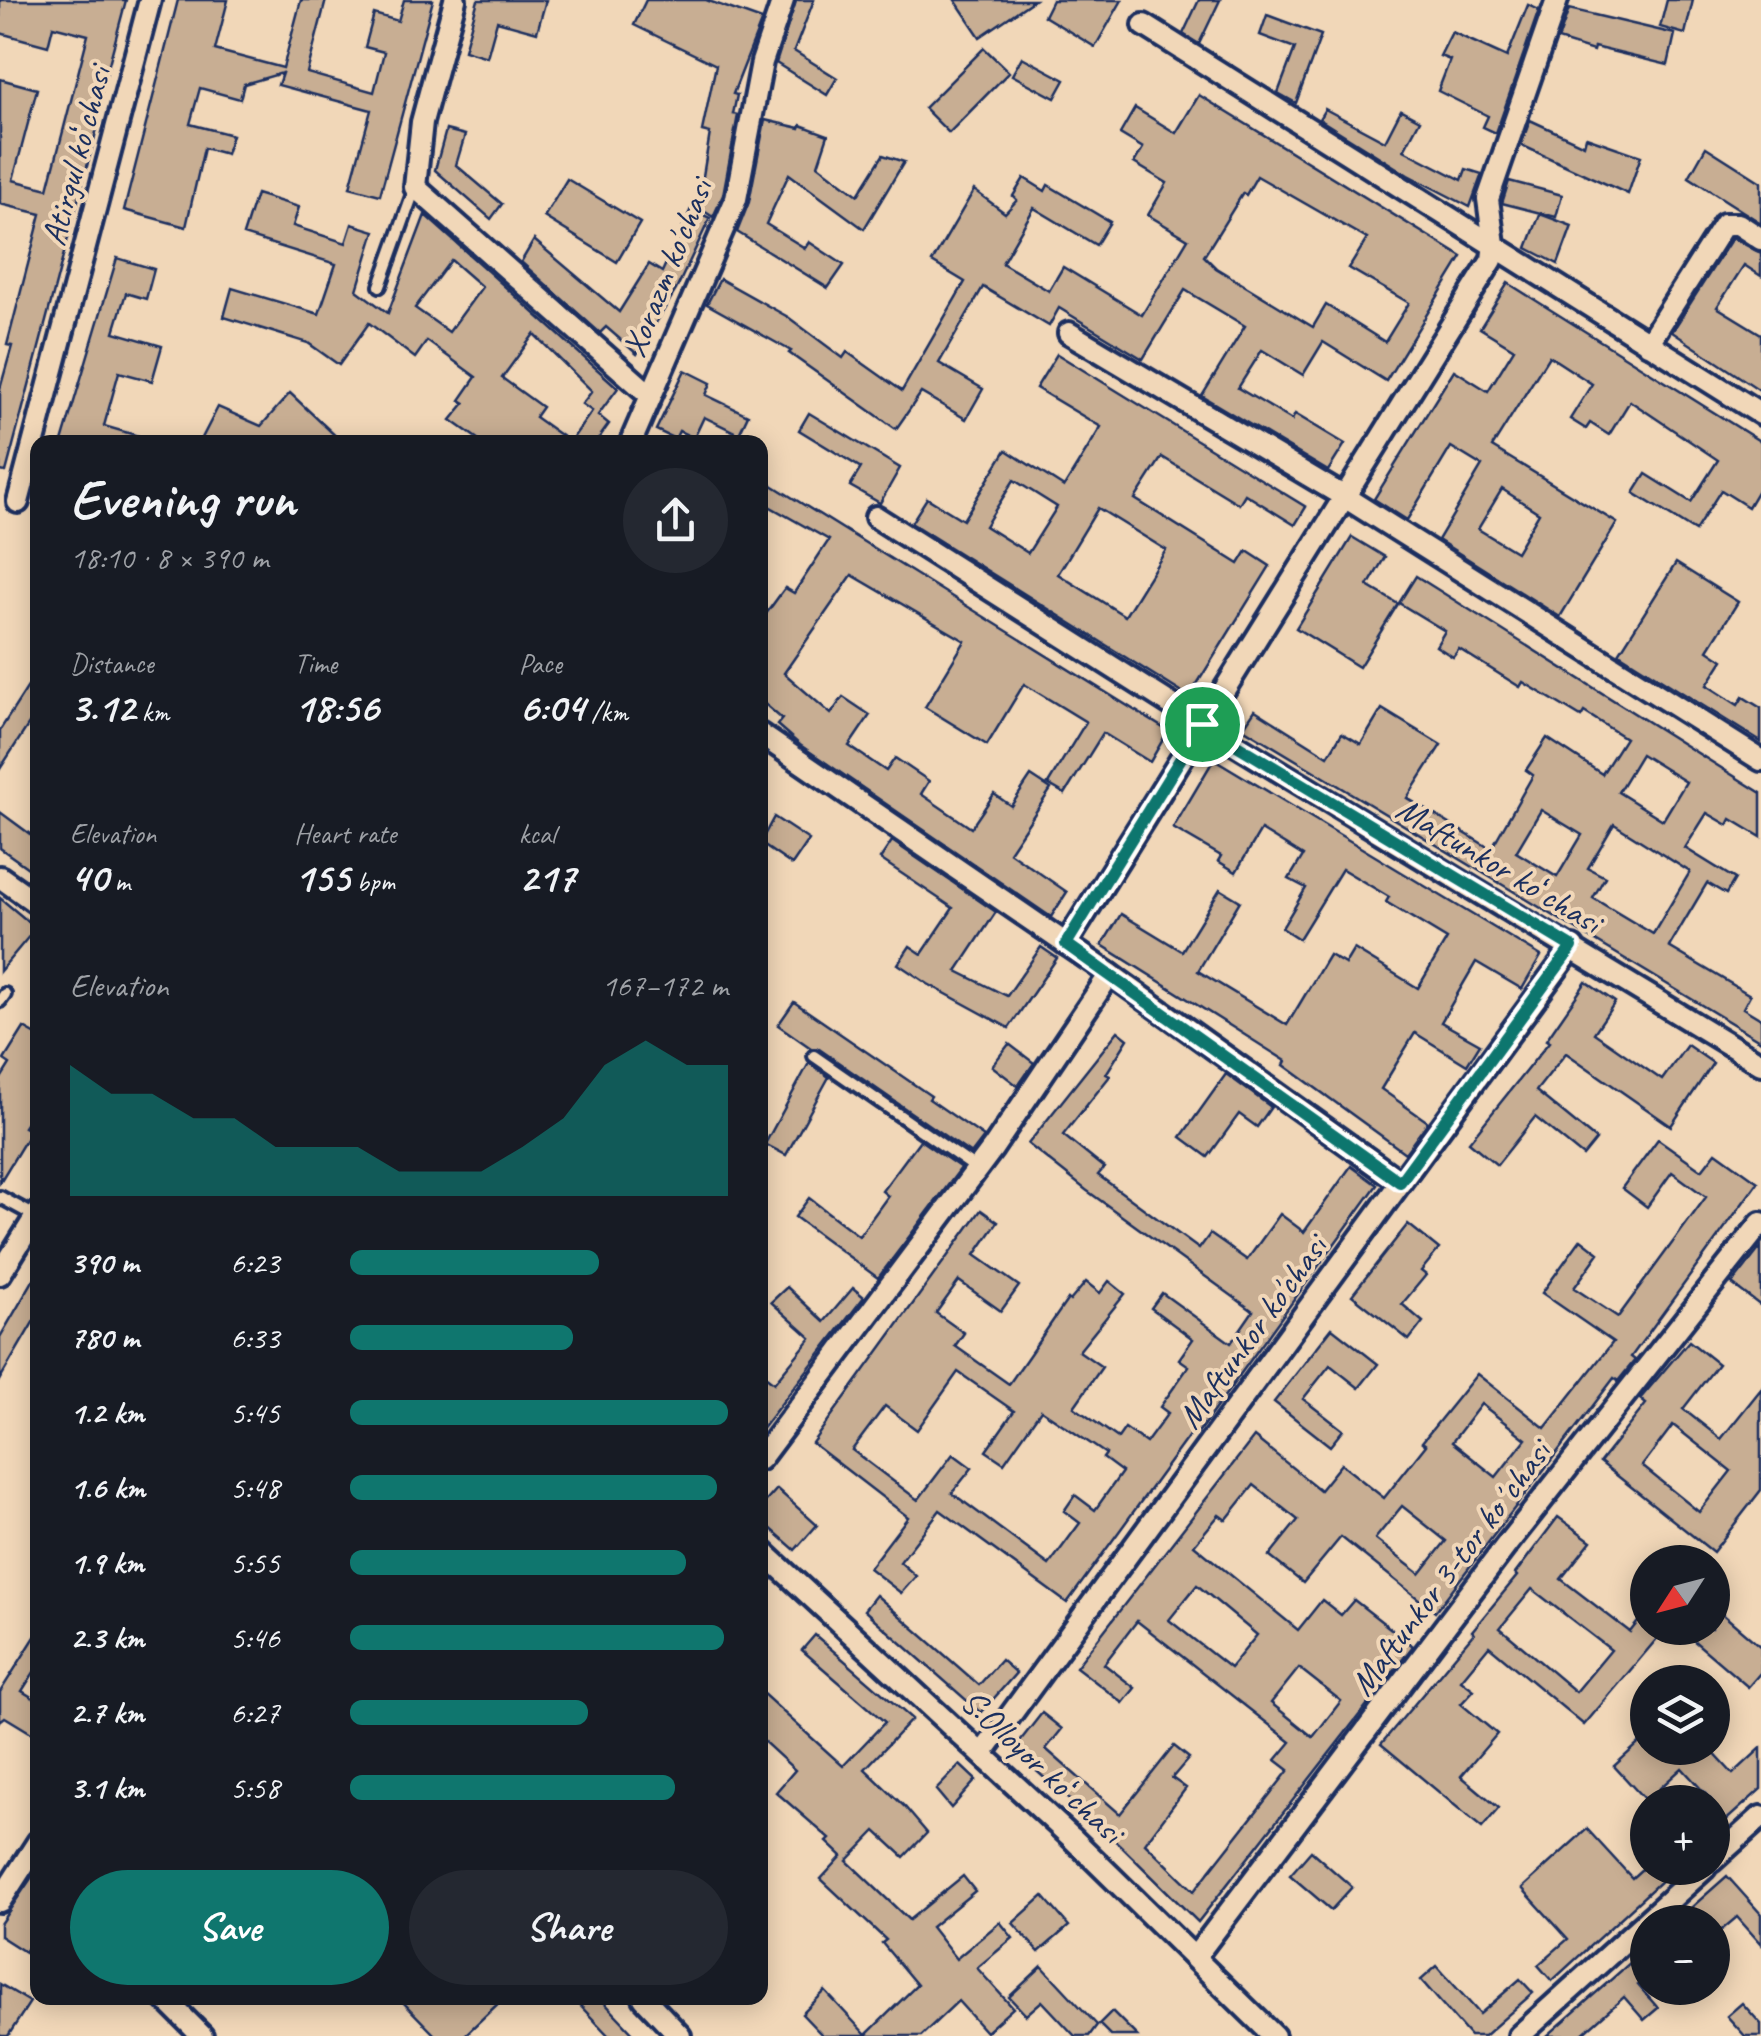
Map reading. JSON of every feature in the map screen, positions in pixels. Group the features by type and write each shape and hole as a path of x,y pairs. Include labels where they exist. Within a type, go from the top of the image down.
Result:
{"street":[{"name":"Atirgul koʻchasi","path":"36,435 150,0"},
{"path":"455,0 422,122 415,188 650,395"},
{"name":"Xorazm ko'chasi","path":"634,435 736,199 762,62 783,0"},
{"path":"1066,944 1492,260 1494,244 1488,199 1557,0"},
{"path":"1144,25 1761,414"},
{"path":"1648,344 1724,224 1738,224 1761,239"},
{"path":"1069,334 1343,496 1761,760"},
{"name":"Atirgul koʻchasi","path":"18,502 30,456"},
{"name":"Maftunkor koʻchasi","path":"876,516 1202,724 1761,1064"},
{"path":"768,739 1110,974 1400,1182"},
{"path":"0,877 30,895"},
{"name":"Maftunkor ko'chasi","path":"982,1754 1572,947"},
{"path":"768,1447 977,1168 1110,974"},
{"name":"Maftunkor 3-tor koʼchasi","path":"1195,1957 1508,1543 1761,1223"},
{"path":"0,1274 30,1232"},
{"name":"S.Olloyor koʻchasi","path":"768,1556 982,1754 1274,2036"},
{"path":"1730,1845 1761,1817"},
{"path":"0,1901 30,1854"},
{"path":"1519,2036 1687,1885"},
{"path":"171,2005 202,2036"},
{"path":"651,2005 680,2036"}],"lane":[{"path":"380,286 415,188"},
{"path":"814,1056 977,1168"},
{"path":"0,1197 30,1223"}],"building":[{"path":"0,0 126,0 94,120 99,121 6,472 0,471 0,389 12,346 7,345 41,214 0,204 0,79 37,89 13,180 48,189 88,35 53,26 48,46 0,33"},
{"path":"178,0 228,0 215,50 283,68 301,0 326,0 307,73 374,92 384,52 365,47 374,14 398,21 404,0 433,0 380,195 350,187 371,110 278,85 282,73 244,84 240,99 200,88 190,124 232,135 226,154 204,148 186,227 124,210"},
{"path":"478,0 546,0 537,32 497,21 487,57 464,50"},
{"path":"646,0 706,0 762,20 733,94 737,95 733,114 738,115 723,195 713,217 698,207 710,133 702,131 716,65 634,25"},
{"path":"796,0 814,0 794,51 837,78 827,95 776,63"},
{"path":"955,0 1034,0 980,37"},
{"path":"1052,0 1122,0 1095,47 1044,16"},
{"path":"1199,0 1220,0 1199,44 1183,34"},
{"path":"1667,0 1693,0 1685,34 1660,27"},
{"path":"1528,5 1539,10 1496,133 1483,127 1488,116 1438,91 1450,60 1440,56 1452,32 1507,57"},
{"path":"1569,9 1675,34 1668,65 1558,40"},
{"path":"1267,15 1321,35 1296,103 1278,93 1295,48 1260,35"},
{"path":"984,48 1009,72 949,133 924,108"},
{"path":"1022,57 1065,80 1055,98 1012,75"},
{"path":"1199,95 1462,257 1386,381 1323,342 1303,375 1262,350 1238,388 1292,420 1295,414 1345,444 1328,471 1202,396 1245,326 1185,290 1143,359 1059,308 1049,326 983,287 939,363 983,389 966,419 921,393 896,429 791,351 707,304 720,279 788,317 843,358 847,352 902,391 965,282 932,262 974,190 1005,213 1017,200 1013,196 1024,178 1045,191 1048,185 1110,222 1096,245 1034,208 1002,263 1049,291 1063,267 1142,315 1188,239 1148,215 1167,183 1134,163 1143,148 1120,134 1135,108 1176,133","holes":["1257,176 1367,239 1349,268 1409,303 1385,342 1326,305 1313,327 1216,268 1204,256"]},
{"path":"1325,109 1385,141 1401,110 1420,120 1404,150 1462,180 1466,169 1482,174 1470,207 1408,175 1319,119"},
{"path":"765,120 800,128 801,125 828,135 818,165 858,195 883,155 904,162 864,229 789,174 766,224 805,248 809,242 844,265 828,288 737,232 749,202"},
{"path":"1530,120 1584,145 1586,137 1641,156 1628,194 1521,145"},
{"path":"446,130 465,135 456,165 502,204 491,219 435,170"},
{"path":"1706,147 1761,182 1761,223 1689,177"},
{"path":"567,179 640,223 617,262 544,217"},
{"path":"1509,181 1562,195 1556,217 1502,203"},
{"path":"256,194 299,207 293,226 346,243 352,224 375,231 357,290 388,313 425,215 618,388 598,415 609,424 601,435 575,435 592,411 582,404 592,391 534,334 502,378 542,407 535,417 560,435 472,435 451,420 465,403 460,400 476,377 427,341 415,358 369,323 339,365 308,343 224,317 232,288 319,314 336,264 243,235","holes":["451,260 482,287 449,332 415,308"]},
{"path":"691,209 710,218 676,290 637,354 606,327 600,333 521,262 534,240 619,312 649,264 662,272"},
{"path":"1540,214 1572,226 1558,264 1527,248"},
{"path":"1732,238 1761,253 1761,276 1744,265 1717,307 1761,334 1761,391 1672,332"},
{"path":"117,258 154,269 146,299 126,293 114,332 162,346 152,381 119,372 104,426 135,435 64,435"},
{"path":"1508,283 1761,442 1761,485 1748,507 1721,490 1695,531 1634,493 1646,474 1691,502 1718,460 1630,401 1609,435 1590,423 1586,429 1570,419 1592,384 1549,356 1492,447 1617,523 1560,617 1438,540 1482,466 1451,447 1407,520 1374,499 1454,370 1488,391 1514,349 1480,328","holes":["1502,489 1539,513 1516,552 1478,529"]},
{"path":"1057,354 1306,507 1295,525 1245,494 1239,504 1162,457 1135,499 1239,564 1247,551 1270,566 1189,697 911,523 927,498 963,520 1006,450 1064,487 1101,427 1036,388","holes":["1014,480 1057,507 1028,553 985,526","1098,508 1166,550 1125,616 1058,574"]},
{"path":"685,370 711,383 706,395 748,415 739,434 704,417 695,435 679,431 677,435 667,435 656,430"},
{"path":"290,393 335,435 204,435 218,407 261,426"},
{"path":"809,413 900,468 880,503 850,486 861,468 799,430"},
{"path":"772,485 1168,731 1150,762 1103,733 1065,794 1048,784 1086,722 1024,684 987,745 925,707 965,641 852,575 784,673 831,714 843,697 870,715 849,746 886,771 895,758 929,781 921,794 971,828 994,794 1011,806 1031,776 1051,789 1009,852 1067,892 1051,917 800,745 777,725 782,719 768,707 768,611 785,588 794,593 829,540 768,505"},
{"path":"1352,537 1385,557 1368,586 1398,604 1359,667 1296,628"},
{"path":"1676,563 1738,602 1708,650 1723,660 1707,685 1738,705 1743,697 1761,708 1761,742 1619,653"},
{"path":"1416,576 1761,793 1761,837 1731,819 1728,825 1707,813 1685,848 1735,879 1726,894 1707,883 1669,947 1750,995 1743,1008 1761,1019 1761,1041 1243,728 1255,710 1328,756 1342,733 1361,744 1382,709 1441,745 1407,798 1491,849 1533,775 1526,770 1547,738 1602,774 1625,738 1584,712 1581,717 1523,682 1520,687 1459,649 1453,657 1436,646 1445,631 1399,603","holes":["1641,754 1686,782 1663,820 1618,792","1541,810 1582,835 1557,877 1516,852","1614,824 1690,872 1653,934 1593,898 1605,877 1588,868"]},
{"path":"30,683 30,722 0,769 0,730"},
{"path":"1214,759 1541,956 1522,989 1476,962 1441,1022 1480,1044 1467,1065 1415,1033 1381,1089 1428,1122 1405,1153 1284,1065 1286,1061 1102,945 1121,914 1182,951 1220,889 1240,901 1198,971 1287,1025 1329,955 1345,964 1354,949 1418,988 1447,939 1386,902 1389,897 1342,869 1299,939 1282,928 1306,888 1289,879 1303,856 1261,830 1236,872 1218,861 1221,856 1173,828"},
{"path":"0,812 30,834 30,869 0,848"},
{"path":"774,817 809,840 792,865 768,848 768,828"},
{"path":"892,841 996,912 957,971 1007,996 1041,947 1057,958 1009,1028 898,964 910,946 922,954 953,908 880,859"},
{"path":"0,898 30,923 30,935 0,971"},
{"path":"1586,982 1615,1002 1594,1033 1662,1080 1687,1045 1713,1063 1671,1126 1566,1053 1536,1091 1596,1140 1583,1156 1535,1117 1497,1165 1469,1142 1549,1042 1546,1040"},
{"path":"794,1002 984,1137 971,1154 778,1025"},
{"path":"24,1028 30,1031 30,1118 24,1127 30,1133 0,1182 0,1080 10,1064 4,1060"},
{"path":"1118,1031 1128,1039 1106,1074 1110,1076 1063,1135 1104,1168 1098,1175 1199,1249 1210,1234 1247,1260 1280,1214 1304,1232 1351,1166 1377,1185 1197,1434 1193,1430 1067,1603 940,1510 900,1562 916,1576 901,1593 869,1568 908,1517 812,1443 981,1210 998,1222 975,1255 1019,1286 1001,1311 959,1281 936,1313 964,1333 955,1346 1009,1384 1068,1299 1086,1282 1100,1293 1109,1281 1125,1294 1079,1351 1102,1367 1074,1407 1118,1438 1125,1428 1146,1443 1168,1413 1160,1407 1189,1366 1179,1359 1193,1339 1151,1308 1162,1293 1231,1343 1253,1311 1028,1144","holes":["958,1372 1014,1411 986,1451 1004,1463 1041,1410 1106,1454 1103,1458 1122,1472 1095,1510 1075,1495 1064,1511 1080,1523 1049,1565 952,1493 972,1468 953,1454 918,1500 852,1450 885,1406 917,1430"]},
{"path":"1009,1044 1034,1063 1018,1086 992,1066"},
{"path":"809,1063 829,1077 786,1155 768,1146 768,1138"},
{"path":"1226,1074 1271,1107 1257,1127 1239,1114 1208,1157 1181,1137"},
{"path":"1658,1139 1702,1170 1716,1152 1758,1182 1631,1357 1635,1360 1618,1381 1614,1378 1435,1612 1341,1537 1303,1583 1269,1556 1298,1520 1254,1485 1226,1520 1219,1515 1194,1545 1298,1630 1322,1600 1341,1615 1354,1600 1413,1646 1198,1922 1120,1845 1013,1750 1042,1713 1062,1729 1046,1749 1120,1814 1174,1746 1189,1758 1172,1778 1186,1788 1145,1843 1194,1891 1289,1770 1276,1760 1291,1742 1137,1621 1104,1664 1135,1688 1123,1703 1076,1667 1254,1437 1320,1490 1341,1464 1384,1498 1426,1445 1422,1442 1477,1374 1545,1428 1613,1342 1542,1293 1581,1239 1599,1253 1574,1288 1618,1317 1706,1197 1672,1172 1647,1207 1622,1188","holes":["1481,1404 1526,1439 1496,1477 1452,1442","1402,1506 1446,1541 1420,1574 1375,1539","1197,1585 1257,1635 1230,1668 1169,1620","1299,1668 1341,1701 1313,1737 1271,1703"]},
{"path":"920,1140 961,1168 878,1278 795,1217 809,1198 859,1236 888,1196 882,1191"},
{"path":"1408,1224 1439,1249 1421,1271 1426,1275 1402,1304 1423,1322 1409,1340 1352,1295"},
{"path":"1761,1247 1761,1306 1732,1284"},
{"path":"30,1286 30,1328 0,1379 0,1337"},
{"path":"787,1287 824,1322 853,1288 864,1297 768,1421 768,1378 774,1383 811,1338 771,1302"},
{"path":"1332,1328 1378,1364 1359,1388 1330,1365 1303,1399 1343,1430 1330,1446 1274,1402"},
{"path":"1689,1341 1718,1364 1683,1409 1721,1439 1761,1389 1761,1490 1718,1545 1704,1545 1600,1462 1646,1404 1640,1399","holes":["1673,1425 1731,1471 1699,1512 1642,1466"]},
{"path":"777,1489 817,1525 795,1550 768,1526 768,1499"},
{"path":"1558,1517 1591,1541 1561,1579 1630,1632 1630,1645 1652,1645 1635,1665 1630,1665 1630,1671 1584,1725 1489,1646 1461,1680 1474,1690 1461,1704 1497,1734 1461,1776 1499,1808 1482,1828 1381,1744 1517,1576","holes":["1532,1589 1611,1650 1576,1692 1500,1628"]},
{"path":"876,1595 979,1685 1001,1660 1016,1673 981,1713 864,1610"},
{"path":"1730,1620 1761,1647 1761,1672 1748,1687 1730,1672 1730,1665 1722,1665 1699,1645 1730,1645"},
{"path":"815,1635 912,1719 865,1769 927,1833 904,1857 876,1831 847,1861 909,1920 963,1876 975,1891 931,1927 956,1959 1000,1922 1013,1938 977,1968 1013,2008 986,2032 958,2001 921,2036 823,2036 802,2014 825,1991 866,2035 917,1985 882,1943 886,1940 821,1879 842,1856 827,1842 830,1839 776,1792 795,1770 768,1745 768,1698 843,1766 885,1722 802,1650"},
{"path":"30,1645 30,1678 22,1691 30,1696 30,1732 5,1717 0,1721 0,1692"},
{"path":"1761,1748 1761,1789 1730,1817 1730,1785 1697,1785 1682,1768 1663,1785 1631,1785 1614,1766 1630,1751 1630,1765 1725,1765 1733,1774"},
{"path":"960,1765 976,1780 951,1808 936,1790"},
{"path":"1587,1829 1630,1876 1630,1885 1656,1885 1630,1905 1630,1909 1552,1981 1538,1965 1568,1939 1522,1888"},
{"path":"1311,1851 1352,1887 1331,1910 1290,1875"},
{"path":"1730,1879 1761,1914 1761,1944 1737,1917 1730,1923 1730,1905 1694,1905 1717,1885 1730,1885"},
{"path":"30,1880 30,1945 25,1952 0,1936 0,1924"},
{"path":"1043,1896 1069,1926 1039,1952 1013,1923"},
{"path":"1630,1963 1630,2004 1624,1997 1580,2036 1547,2036"},
{"path":"1042,1966 1097,2025 1089,2036 1075,2036 1042,2001 1026,2015 1009,1997"},
{"path":"1437,1966 1480,2014 1520,1979 1533,1993 1484,2036 1470,2036 1421,1980"},
{"path":"0,1984 30,2002 8,2036 0,2036"},
{"path":"1742,2003 1761,2024 1761,2036 1745,2036 1727,2016"},
{"path":"406,2005 497,2005 464,2036 436,2036"},
{"path":"580,2005 607,2005 636,2036 609,2036"},
{"path":"1631,2005 1658,2008 1644,2020"},
{"path":"1112,2011 1137,2036 1111,2036 1099,2024"}],"route":[{"path":"1202,724 1572,947 1400,1182 1066,944 1202,724"}]}
